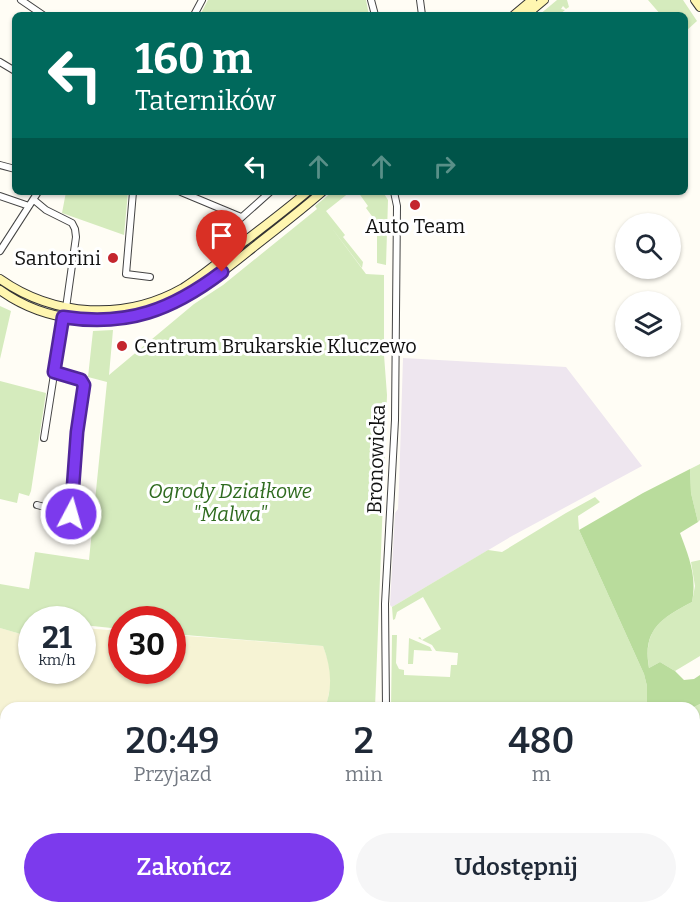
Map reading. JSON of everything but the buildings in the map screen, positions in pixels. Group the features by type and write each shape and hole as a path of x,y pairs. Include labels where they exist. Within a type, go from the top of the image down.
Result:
{"main road":[{"path":"518,12 532,0"},
{"path":"529,12 544,0"},
{"path":"0,279 64,312 115,310 137,306 160,299 202,275 303,195"},
{"path":"0,291 32,308 64,312 96,320 150,313 177,302 215,278 318,195"}],"street":[{"path":"21,0 39,12"},
{"path":"0,251 36,195"},
{"path":"133,195 126,274 150,277"},
{"path":"188,195 241,218"},
{"path":"233,225 267,195"},
{"name":"Bronowicka","path":"386,702 385,610 395,420 397,212 394,195"},
{"path":"0,196 29,206"},
{"path":"34,200 46,210 69,221 75,229 76,237 44,438"},
{"path":"37,505 71,514 83,382 54,372"}],"shaded area":[{"path":"403,358 566,367 642,466 512,536 392,607 390,605 395,513 398,509"},
{"path":"0,628 18,633 18,684 96,684 96,629 108,630 108,684 186,684 186,636 323,646 329,663 331,682 327,702 0,702"}],"green space":[{"path":"208,0 366,0 368,12 202,12"},
{"path":"557,0 567,0 569,7 566,9 563,6 561,9 565,10 563,12 543,12"},
{"path":"648,0 683,0 697,21 688,29 688,12 658,12"},
{"path":"65,195 128,195 124,235 62,213"},
{"name":"Ogrody Działkowe \"Malwa\"","path":"328,195 346,195 326,211 363,262 362,268 331,227 366,274 384,275 384,355 387,395 375,702 326,702 330,677 323,646 186,635 186,606 108,606 108,628 96,626 96,606 18,606 18,633 0,628 0,584 29,589 35,552 89,560 107,382 88,377 93,331 113,330 109,375 194,304 223,285 317,209 315,206"},
{"path":"360,195 385,195 388,200 386,265 377,263 377,223 366,208 368,206"},
{"path":"0,306 11,311 0,359"},
{"path":"0,381 46,393 31,491 29,496 19,493 17,503 0,499"},
{"path":"700,464 700,520 698,522 691,493 690,469"},
{"path":"690,469 691,493 698,522 680,533 693,575 692,602 657,626 649,643 648,655 649,668 660,662 684,680 694,679 700,675 700,702 647,702 644,674 579,530"},
{"path":"595,497 600,502 578,516 579,530 644,674 647,702 391,702 392,635 397,635 396,663 399,669 404,670 404,675 450,677 451,665 457,665 458,653 436,651 432,645 422,640 441,629 423,597 397,612 393,620 392,607 488,550 502,552"},
{"path":"700,560 700,656 675,671 660,662 649,668 648,655 652,634 663,620 692,602 695,586 691,562"},
{"path":"409,638 430,647 432,651 414,650 413,664 408,664"}],"place":[{"name":"Auto Team","path":"415,205"},
{"name":"Santorini","path":"113,258"},
{"name":"Centrum Brukarskie Kluczewo","path":"122,346"}],"route":[{"path":"71,514 77,432 84,385 81,380 54,372 63,317 115,320 142,315 185,298 222,272"}]}
